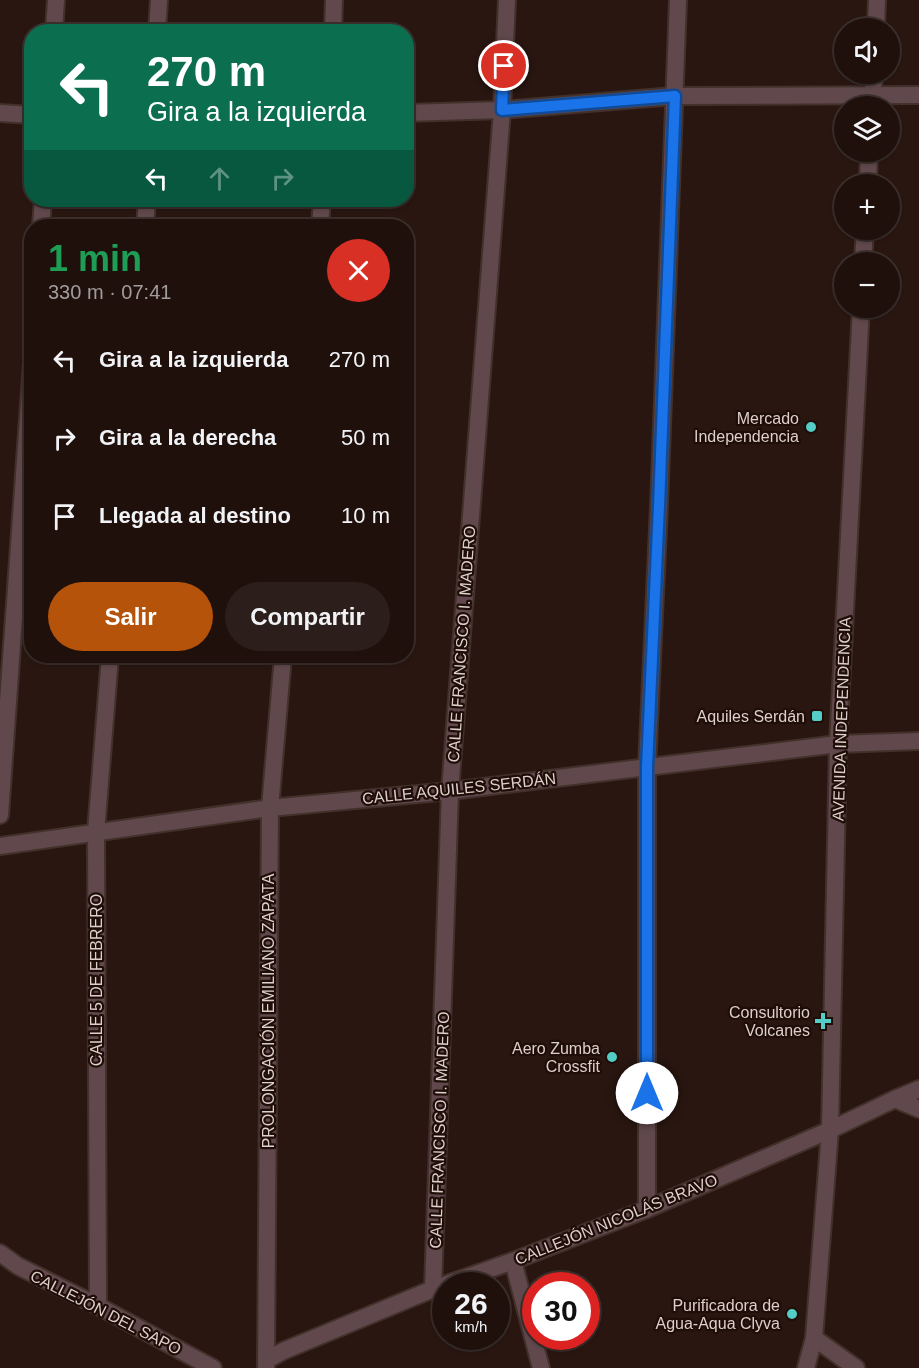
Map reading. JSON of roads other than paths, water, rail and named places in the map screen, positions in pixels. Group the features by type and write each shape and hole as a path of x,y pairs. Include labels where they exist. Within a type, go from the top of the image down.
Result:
{"street":[{"path":"54,24 56,0"},
{"path":"158,24 159,0"},
{"path":"333,24 334,0"},
{"name":"CALLE FRANCISCO I. MADERO","path":"434,1272 450,791 502,110 507,0"},
{"path":"647,1209 647,767 678,0"},
{"path":"877,18 878,0"},
{"path":"900,97 919,95"},
{"path":"414,112 502,110 675,96 834,100"},
{"path":"0,113 24,114"},
{"name":"AVENIDA INDEPENDENCIA","path":"807,1368 814,1338 830,1130 838,744 860,318"},
{"path":"0,815 24,475"},
{"name":"CALLE 5 DE FEBRERO","path":"98,1306 96,832 109,663"},
{"name":"PROLONGACIÓN EMILIANO ZAPATA","path":"266,1364 270,808 282,663"},
{"name":"CALLE AQUILES SERDÁN","path":"0,846 270,808 450,791 838,744 919,741"},
{"name":"CALLEJÓN NICOLÁS BRAVO","path":"482,1272 647,1209 919,1089"},
{"path":"895,1099 919,1109"},
{"name":"CALLEJÓN DEL SAPO","path":"0,1253 18,1266 213,1368"},
{"path":"513,1261 540,1368"},
{"name":"CALLEJÓN NICOLÁS BRAVO","path":"266,1364 283,1351 432,1289"},
{"path":"814,1338 856,1368"}],"place":[{"name":"Mercado Independencia","path":"811,427"},
{"name":"Aquiles Serdán","path":"817,716"},
{"name":"Consultorio Volcanes","path":"823,1021"},
{"name":"Aero Zumba Crossfit","path":"612,1057"},
{"name":"Purificadora de Agua-Aqua Clyva","path":"792,1314"}]}
